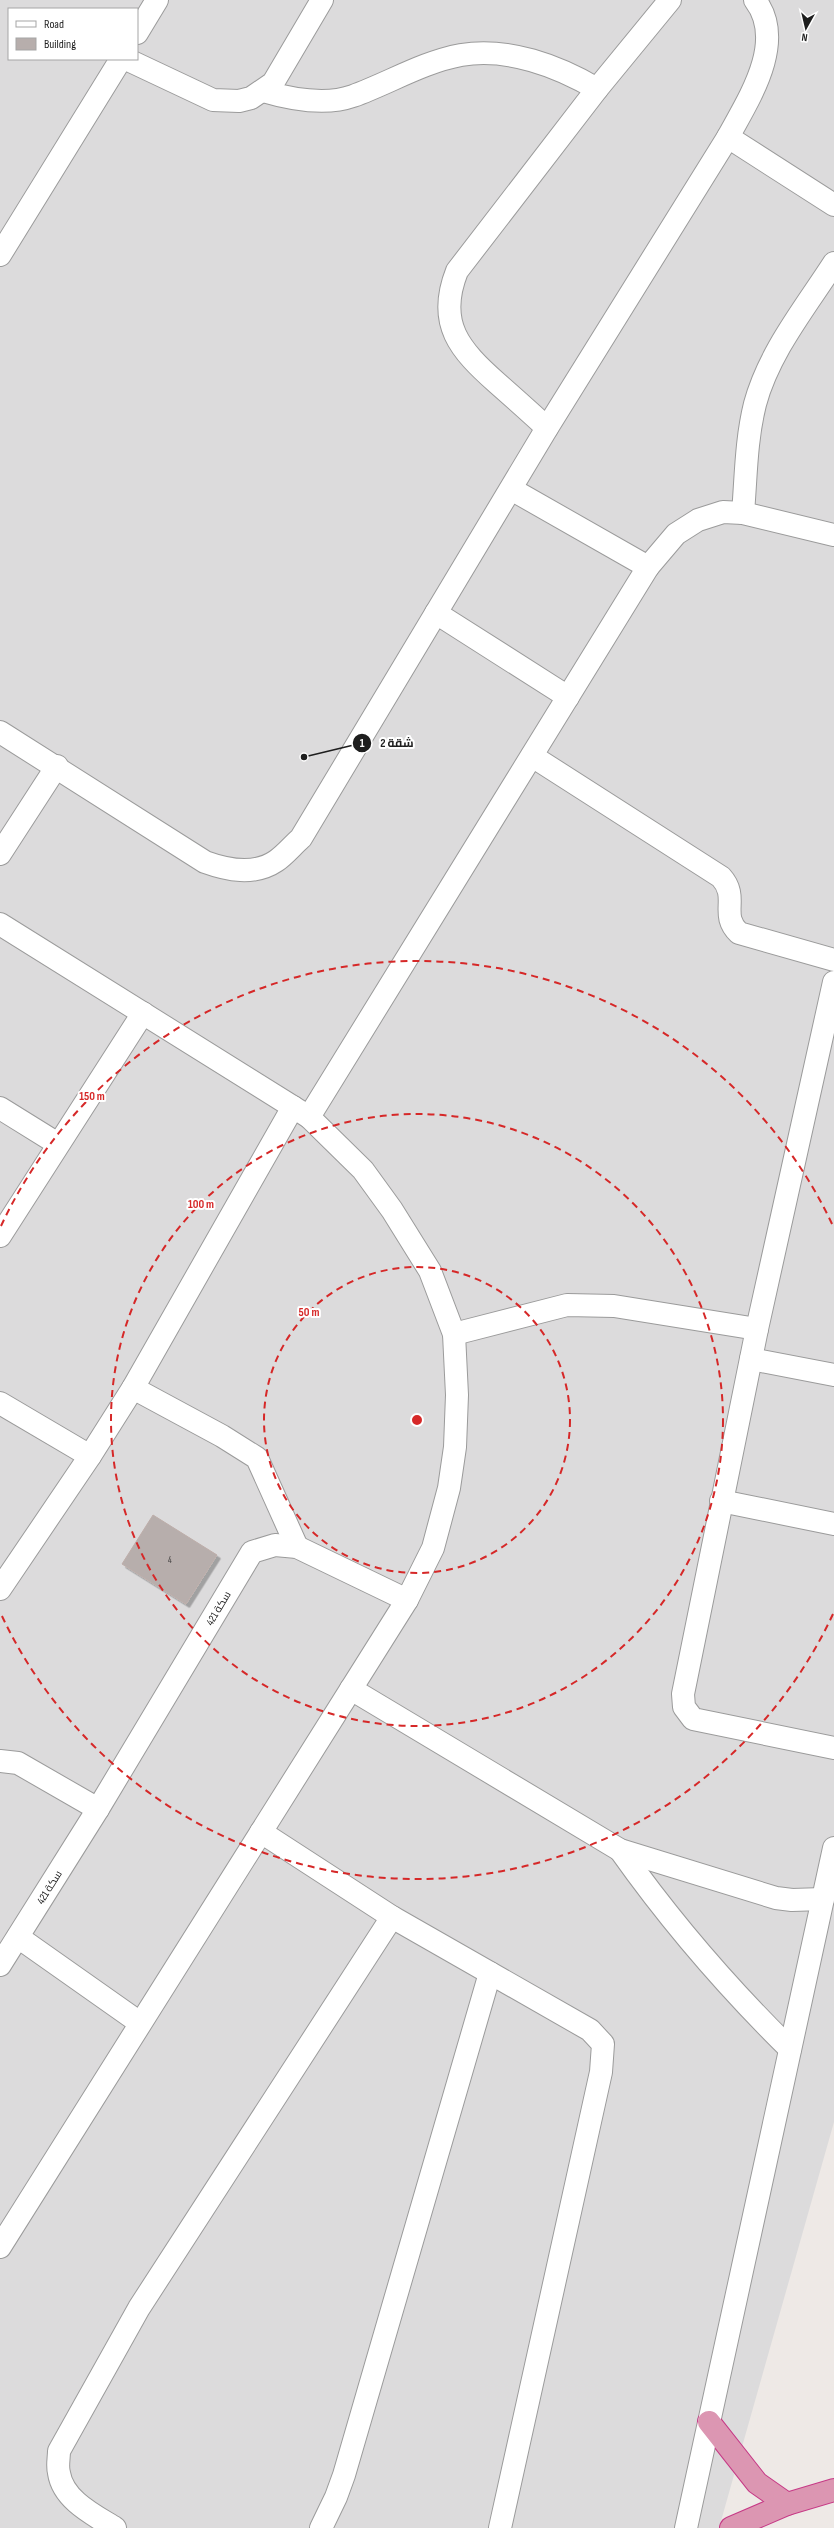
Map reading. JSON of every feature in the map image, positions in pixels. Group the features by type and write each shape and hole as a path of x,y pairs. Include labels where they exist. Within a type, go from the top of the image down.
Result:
{"highway":[{"path":"709,2422 757,2483 787,2504"},
{"path":"731,2528 787,2504 834,2490"}],"street":[{"path":"138,31 157,0"},
{"path":"128,60 213,100 239,101 263,91 280,72 322,0"},
{"path":"547,428 463,350 451,322 450,293 458,271 598,89 670,0"},
{"path":"0,732 57,766 205,862 227,870 250,870 276,862 301,838 547,428 728,137 756,87 765,60 766,29 755,0"},
{"path":"263,91 294,98 314,100 352,96 432,64 461,55 509,56 550,66 598,89"},
{"path":"0,255 120,60"},
{"path":"728,137 834,205"},
{"path":"743,514 750,426 763,381 784,339 834,263"},
{"path":"511,489 648,567"},
{"path":"0,1589 90,1456 301,1112 532,756 648,567 676,534 698,520 723,512 743,514 834,535"},
{"path":"436,613 568,697"},
{"path":"532,756 721,877 729,886 731,898 728,914 730,925 739,933 834,960"},
{"path":"0,854 57,766"},
{"path":"0,924 301,1112 363,1170 392,1210 430,1271 454,1334 457,1395 455,1447 449,1488 433,1548 407,1600 0,2247"},
{"path":"834,982 757,1329 683,1694 684,1707 693,1719 834,1748"},
{"path":"0,1236 143,1014"},
{"path":"0,1108 58,1144"},
{"path":"454,1334 567,1306 614,1306 757,1329"},
{"path":"751,1359 834,1375"},
{"path":"133,1388 222,1436 257,1458 297,1547"},
{"path":"0,1403 90,1456"},
{"path":"721,1501 834,1524"},
{"name":"سكة 421","path":"0,1965 98,1808 252,1552 275,1545 297,1547 407,1600"},
{"path":"351,1688 620,1850 776,1898 808,1901 823,1899"},
{"path":"0,1760 18,1763 98,1808"},
{"path":"260,1832 392,1917 590,2030 603,2044 601,2072 500,2528"},
{"path":"686,2528 834,1848"},
{"path":"620,1850 695,1949 726,1984 790,2049"},
{"path":"115,2528 84,2508 68,2494 58,2473 59,2451 139,2308 392,1917"},
{"path":"18,1937 140,2023"},
{"path":"321,2528 336,2497 344,2475 490,1973"}],"shaded area":[{"path":"0,0 834,0 834,2122 719,2528 0,2528"}],"building":[{"path":"153,1515 217,1555 186,1604 122,1564"}],"place":[{"name":"شقة 2","path":"304,757"}]}
